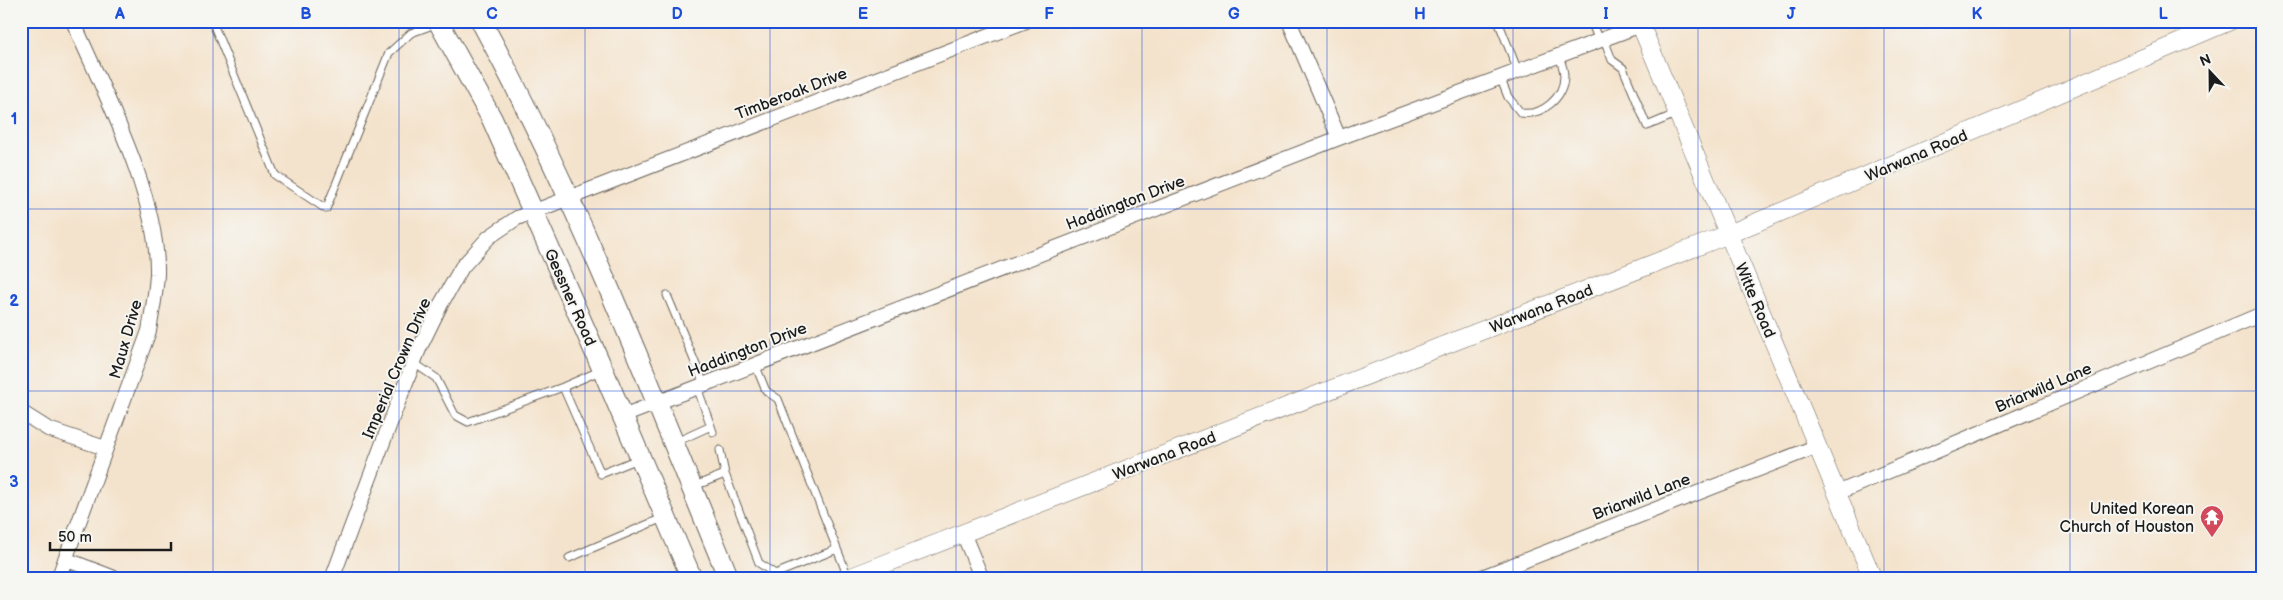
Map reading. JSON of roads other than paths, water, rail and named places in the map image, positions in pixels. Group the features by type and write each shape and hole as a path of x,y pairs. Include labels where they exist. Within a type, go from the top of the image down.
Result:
{"main road":[{"path":"481,21 525,102 569,199 730,579"},
{"name":"Gessner Road","path":"440,22 492,119 534,212 641,458 690,578"}],"street":[{"name":"Maux Drive","path":"58,579 148,331 155,300 157,273 155,249 142,189 131,158 73,21"},
{"name":"Timberoak Drive","path":"569,199 1026,21"},
{"path":"1289,21 1339,138"},
{"name":"Warwana Road","path":"847,578 1729,234 2230,21"},
{"name":"Haddington Drive","path":"623,416 1339,138 1602,40 1640,23"},
{"name":"Witte Road","path":"1640,23 1873,579"},
{"name":"Imperial Crown Drive","path":"332,579 414,363 441,304 462,267 489,237 517,218 569,199"},
{"name":"Briarwild Lane","path":"1837,493 2262,314"},
{"path":"21,412 48,429 105,448"},
{"name":"Briarwild Lane","path":"1477,579 1818,446"},
{"path":"963,533 982,579"},
{"path":"66,559 117,579"}],"lane":[{"path":"212,21 275,175 326,209 389,53 411,33 440,22"},
{"path":"1498,21 1518,71"},
{"path":"1591,21 1612,60 1624,68 1647,126 1678,113"},
{"path":"1500,78 1508,97 1521,113 1528,114 1542,110 1553,102 1561,89 1564,76 1560,56"},
{"path":"667,295 700,386 712,429 674,443"},
{"path":"414,363 436,378 455,415 468,422 603,370"},
{"path":"755,364 766,391 778,399 847,578"},
{"path":"563,387 601,474 641,458"},
{"path":"720,450 725,474 759,563 776,576 837,549"},
{"path":"692,487 725,474"},
{"path":"569,558 666,517"}],"place":[{"name":"United Korean Church of Houston","path":"2212,538"}]}
